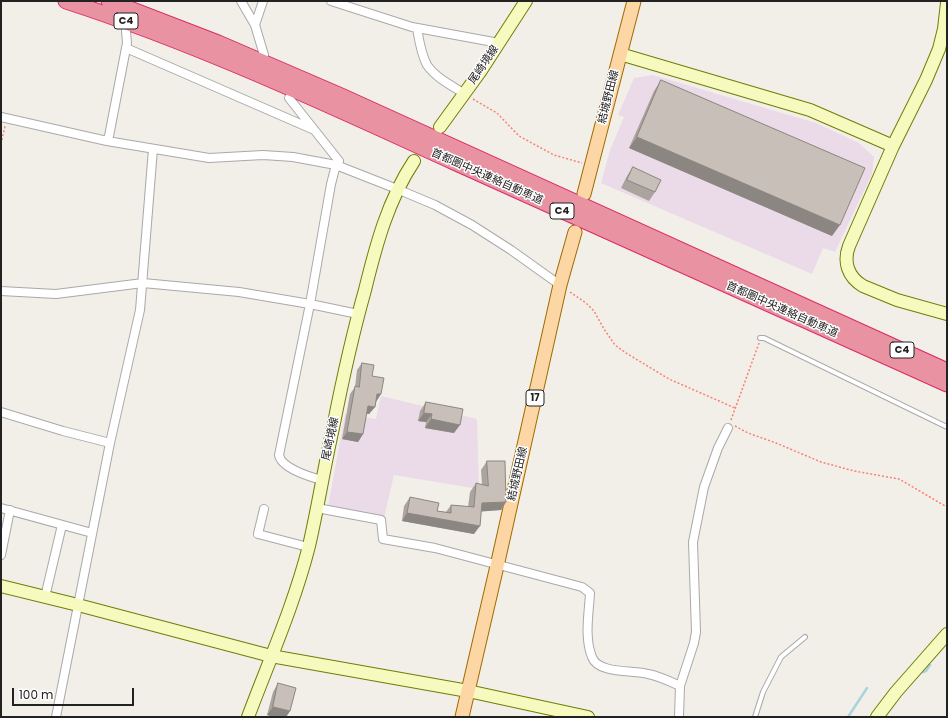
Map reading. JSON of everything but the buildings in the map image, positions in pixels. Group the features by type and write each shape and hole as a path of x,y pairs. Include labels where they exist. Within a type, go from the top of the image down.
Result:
{"highway":[{"name":"首都圏中央連絡自動車道","path":"66,1 117,17 186,44 337,109 945,381"},
{"name":"首都圏中央連絡自動車道","path":"109,1 218,43 340,96 857,330 945,381"},
{"path":"857,330 947,363"}],"main road":[{"name":"結城野田線","path":"584,194 634,1"},
{"name":"結城野田線","path":"462,717 498,566 560,285 575,232"}],"street":[{"path":"241,1 255,25 264,55"},
{"path":"255,25 263,1"},
{"path":"331,1 417,28 499,43"},
{"name":"尾崎境線","path":"440,126 465,94 526,1"},
{"path":"947,3 944,29 939,49 849,246 846,257 848,269 854,279 863,286 897,300 947,314"},
{"path":"417,28 420,45 427,64 440,78 465,94"},
{"path":"107,141 126,48 126,31"},
{"path":"126,48 314,130"},
{"path":"620,54 810,110 894,146"},
{"path":"289,98 339,161 336,165 331,184 310,304 279,454 279,458 286,466 322,480"},
{"path":"4,118 107,141 209,158 263,155 293,157 336,165 435,205 472,225 511,250 560,285"},
{"path":"56,717 110,443 140,310 153,149"},
{"name":"尾崎境線","path":"248,717 293,600 308,547 318,508 322,480 358,314 380,234 397,189 414,161"},
{"path":"1,291 56,294 143,283 239,292 358,314"},
{"path":"1,412 63,431 110,443"},
{"path":"679,717 680,686 696,632 693,542 704,487 718,448 729,425"},
{"path":"1,508 92,533"},
{"path":"318,508 381,520 383,539 435,548 498,566 547,577 582,587 590,593 587,635 592,658 599,665 607,669 647,673 680,686"},
{"path":"264,509 258,534 308,547"},
{"path":"1,556 10,510"},
{"path":"45,597 62,524"},
{"path":"1,586 271,656 468,691 588,717"},
{"path":"877,717 896,692 947,634"}],"lane":[{"path":"760,338 764,338 947,427"},
{"path":"755,717 763,692 782,657 806,637"}],"path":[{"path":"465,94 498,112 519,136 526,140 554,155 592,166"},
{"path":"1,144 4,118"},
{"path":"560,285 586,303 594,311 604,329 615,344 626,353 669,378 735,408"},
{"path":"760,338 729,425 776,442 821,462 854,471 899,479 947,507"}],"shaded area":[{"path":"653,75 816,123 859,143 874,157 872,174 835,252 823,248 812,274 601,183 610,150 624,117 618,115 634,78"},
{"path":"381,396 477,419 479,489 394,475 384,518 328,507 345,414 376,419"}],"waterway":[{"path":"923,672 926,671 930,665"},
{"path":"848,717 867,688"}]}
